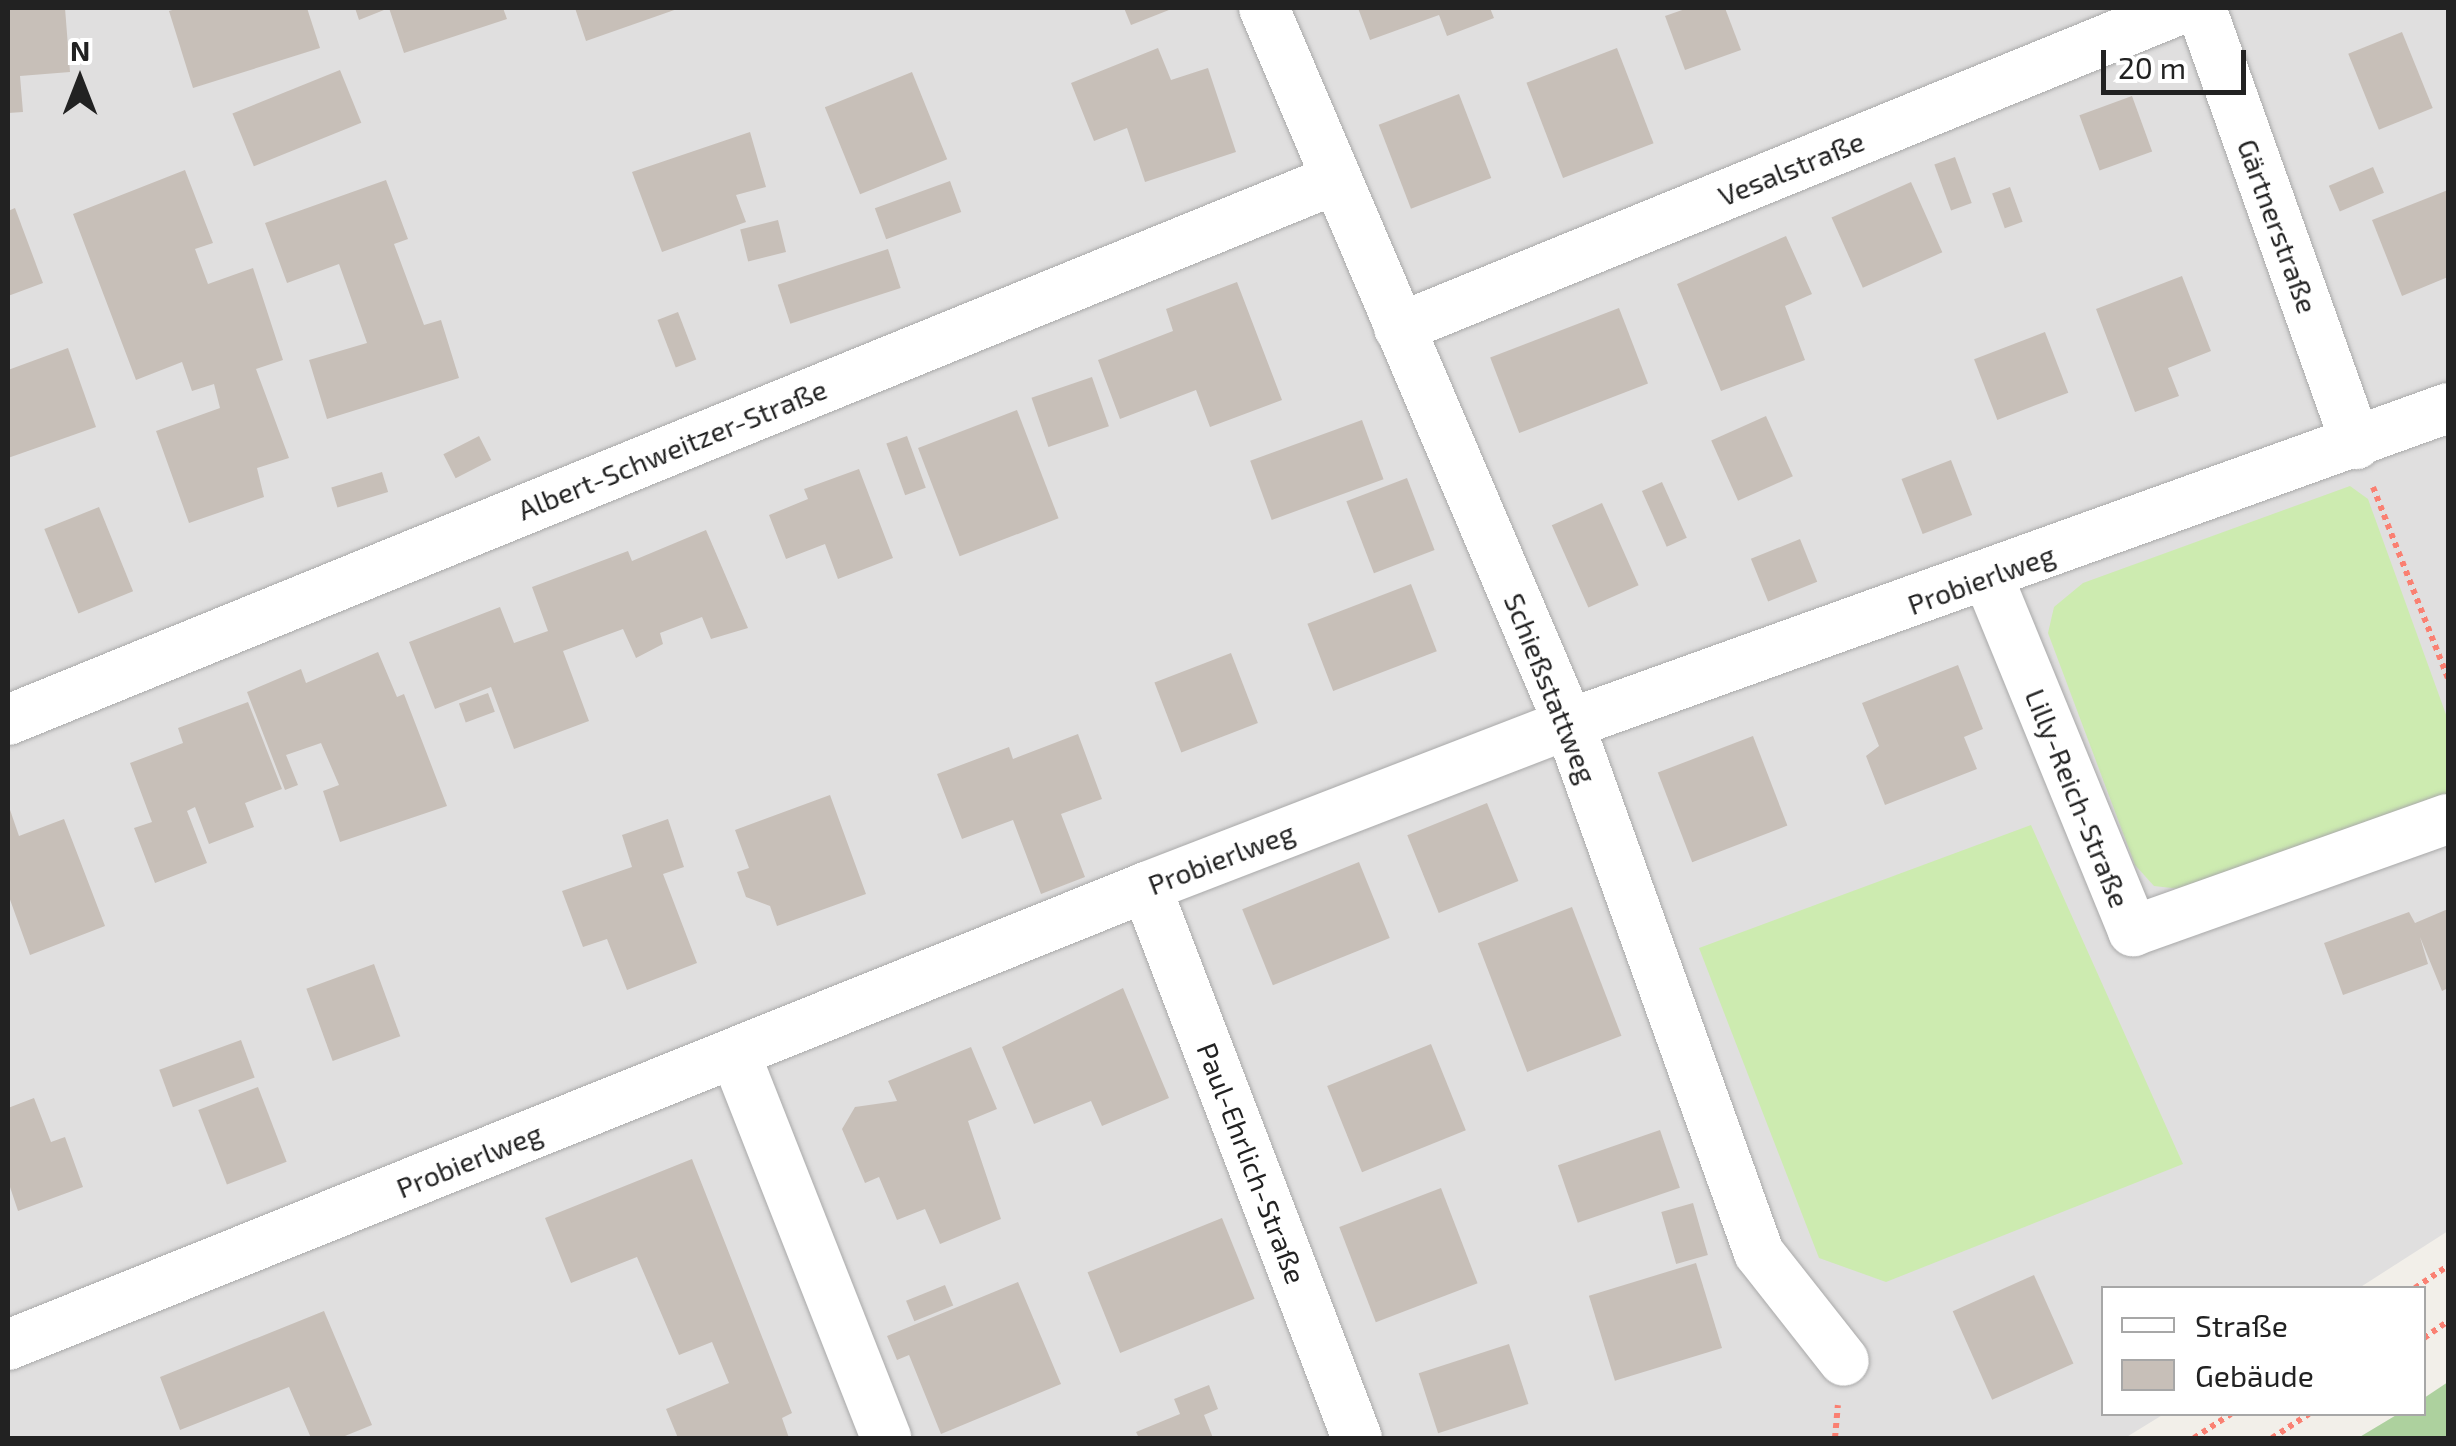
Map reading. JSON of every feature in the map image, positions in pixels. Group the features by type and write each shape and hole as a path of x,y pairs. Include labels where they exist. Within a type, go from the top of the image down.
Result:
{"street":[{"name":"Schießstattweg","path":"1264,8 1569,724 1760,1253 1844,1361"},
{"name":"Vesalstraße","path":"1399,328 2183,8"},
{"name":"Gärtnerstraße","path":"2201,8 2356,444"},
{"name":"Albert-Schweitzer-Straße","path":"8,720 1336,179"},
{"name":"Probierlweg","path":"8,1345 1146,887 1569,724 1988,577 2448,408"},
{"name":"Lilly-Reich-Straße","path":"1988,577 2133,932 2448,819"},
{"name":"Paul-Ehrlich-Straße","path":"1146,887 1356,1438"},
{"path":"735,1054 886,1438"}],"path":[{"path":"2356,444 2448,678"},
{"path":"2418,1286 2448,1266"},
{"path":"2426,1337 2448,1321"},
{"path":"2194,1438 2227,1416"},
{"path":"2272,1438 2307,1416"}],"shaded area":[{"path":"8,8 2448,8 2448,1231 2362,1286 2101,1286 2101,1416 2161,1416 2125,1438 8,1438"}],"green space":[{"path":"2350,486 2368,499 2448,720 2448,797 2189,890 2154,886 2135,865 2048,633 2054,607 2083,583"},
{"path":"2031,825 2183,1164 1886,1282 1819,1258 1699,948"},
{"path":"2448,1382 2448,1438 2358,1438 2395,1416 2426,1416 2426,1397"}],"building":[{"path":"8,8 65,8 70,72 20,76 23,112 8,113"},
{"path":"307,8 320,48 193,88 169,11"},
{"path":"355,8 389,8 359,20"},
{"path":"389,8 503,8 507,19 404,53"},
{"path":"575,8 680,8 586,41"},
{"path":"1124,8 1174,8 1131,25"},
{"path":"1358,8 1490,8 1494,18 1447,36 1439,15 1370,40"},
{"path":"1688,8 1725,8 1741,50 1685,70 1665,16"},
{"path":"2402,32 2433,108 2379,130 2348,54"},
{"path":"1158,48 1171,80 1208,68 1236,152 1145,182 1127,128 1094,141 1071,83"},
{"path":"1617,48 1654,143 1563,178 1526,83"},
{"path":"340,70 361,123 254,166 232,113"},
{"path":"912,72 947,159 860,194 825,107"},
{"path":"1459,94 1491,178 1411,209 1379,125"},
{"path":"2132,96 2152,151 2100,171 2079,115"},
{"path":"750,132 766,187 736,195 746,222 662,252 632,172"},
{"path":"1955,157 1972,203 1951,211 1934,165"},
{"path":"2373,167 2384,193 2340,212 2329,186"},
{"path":"185,170 213,243 195,249 208,284 253,268 283,360 256,369 289,458 257,468 264,497 189,523 156,431 220,408 214,384 192,391 182,362 136,380 73,214"},
{"path":"386,180 408,239 394,244 424,325 441,320 459,378 327,419 309,360 367,343 339,264 287,283 265,223"},
{"path":"950,181 961,212 886,239 875,208"},
{"path":"1911,182 1942,252 1863,288 1832,217"},
{"path":"2010,187 2023,222 2005,228 1992,193"},
{"path":"2448,190 2448,277 2402,296 2372,220"},
{"path":"15,208 43,283 8,296 8,211"},
{"path":"778,220 786,252 748,261 740,229"},
{"path":"1786,236 1812,294 1785,306 1805,360 1721,391 1677,284"},
{"path":"888,249 901,288 790,324 778,285"},
{"path":"2182,276 2211,351 2168,368 2179,396 2135,412 2096,309"},
{"path":"1237,282 1282,400 1210,427 1196,390 1120,419 1098,360 1173,331 1166,309"},
{"path":"1619,308 1648,384 1519,433 1490,357"},
{"path":"678,312 696,360 676,367 657,320"},
{"path":"2045,332 2068,393 1997,420 1974,359"},
{"path":"68,348 96,427 8,458 8,370"},
{"path":"1092,377 1109,426 1048,447 1031,398"},
{"path":"1017,410 1059,518 960,556 918,448"},
{"path":"1766,416 1793,476 1738,501 1711,440"},
{"path":"1362,420 1384,479 1272,520 1250,461"},
{"path":"479,436 491,460 456,478 443,454"},
{"path":"907,436 926,488 905,495 886,444"},
{"path":"1951,460 1972,515 1923,534 1902,479"},
{"path":"859,469 893,558 838,579 825,544 786,559 769,515 808,499 804,489"},
{"path":"382,472 388,492 337,508 331,487"},
{"path":"1407,478 1435,550 1374,573 1346,501"},
{"path":"1662,482 1687,538 1667,547 1642,491"},
{"path":"1602,503 1639,585 1588,608 1552,525"},
{"path":"99,507 133,591 78,613 44,529"},
{"path":"706,530 748,628 711,639 702,617 660,633 663,644 636,658 623,629 563,651 589,721 514,749 491,687 435,709 409,642 500,607 514,643 548,631 532,587 628,551 632,561"},
{"path":"1800,539 1817,582 1768,602 1751,559"},
{"path":"1411,584 1437,651 1333,691 1307,624"},
{"path":"378,652 397,697 404,694 447,806 340,842 323,791 339,785 321,743 286,755 298,785 285,790 247,692 301,669 306,683"},
{"path":"1231,653 1258,723 1181,752 1154,682"},
{"path":"1958,665 1983,729 1964,737 1977,769 1885,805 1866,756 1879,746 1862,703"},
{"path":"488,693 495,712 466,722 459,704"},
{"path":"248,702 282,789 245,803 254,827 209,844 195,807 187,811 207,863 155,883 134,828 152,822 130,763 183,743 178,728"},
{"path":"1078,734 1102,799 1061,814 1085,877 1041,894 1013,820 962,839 937,774 1009,747 1013,759"},
{"path":"1753,736 1787,826 1692,862 1658,773"},
{"path":"830,795 866,894 777,926 770,906 746,897 737,872 749,868 735,830"},
{"path":"1487,803 1518,881 1439,913 1407,835"},
{"path":"8,804 19,836 64,819 105,926 30,955 8,894"},
{"path":"668,819 684,867 663,874 697,963 627,990 607,939 583,947 562,891 632,867 622,835"},
{"path":"1359,862 1390,938 1273,985 1242,909"},
{"path":"1572,907 1621,1036 1527,1072 1478,943"},
{"path":"2448,909 2448,988 2442,991 2420,937 2428,964 2343,995 2324,943 2409,912 2415,923"},
{"path":"374,964 400,1036 333,1061 306,989"},
{"path":"1123,988 1169,1098 1102,1126 1091,1101 1034,1124 1002,1047"},
{"path":"241,1040 255,1078 173,1107 159,1070"},
{"path":"1431,1044 1466,1130 1362,1172 1327,1086"},
{"path":"971,1047 997,1109 968,1121 1001,1219 940,1244 925,1209 897,1220 879,1177 865,1183 842,1129 855,1107 897,1101 888,1081"},
{"path":"258,1087 287,1162 227,1185 198,1110"},
{"path":"34,1098 51,1142 65,1137 83,1187 18,1211 8,1181 8,1108"},
{"path":"1660,1130 1680,1188 1578,1223 1558,1165"},
{"path":"692,1159 792,1413 782,1418 789,1438 678,1438 666,1409 729,1383 712,1342 679,1355 637,1257 571,1283 545,1218"},
{"path":"1441,1188 1478,1283 1376,1322 1339,1227"},
{"path":"1693,1203 1708,1255 1676,1264 1661,1212"},
{"path":"1222,1218 1255,1299 1120,1353 1088,1272"},
{"path":"1696,1263 1722,1348 1615,1381 1589,1296"},
{"path":"2034,1275 2073,1364 1992,1400 1953,1311"},
{"path":"1018,1282 1061,1384 941,1434 909,1355 897,1360 887,1336"},
{"path":"945,1285 953,1305 914,1321 906,1301"},
{"path":"324,1311 372,1425 340,1438 311,1438 289,1387 180,1430 160,1377"},
{"path":"1509,1344 1528,1404 1438,1433 1419,1373"},
{"path":"1209,1385 1218,1409 1204,1415 1213,1438 1139,1438 1136,1432 1180,1414 1174,1399"}]}
